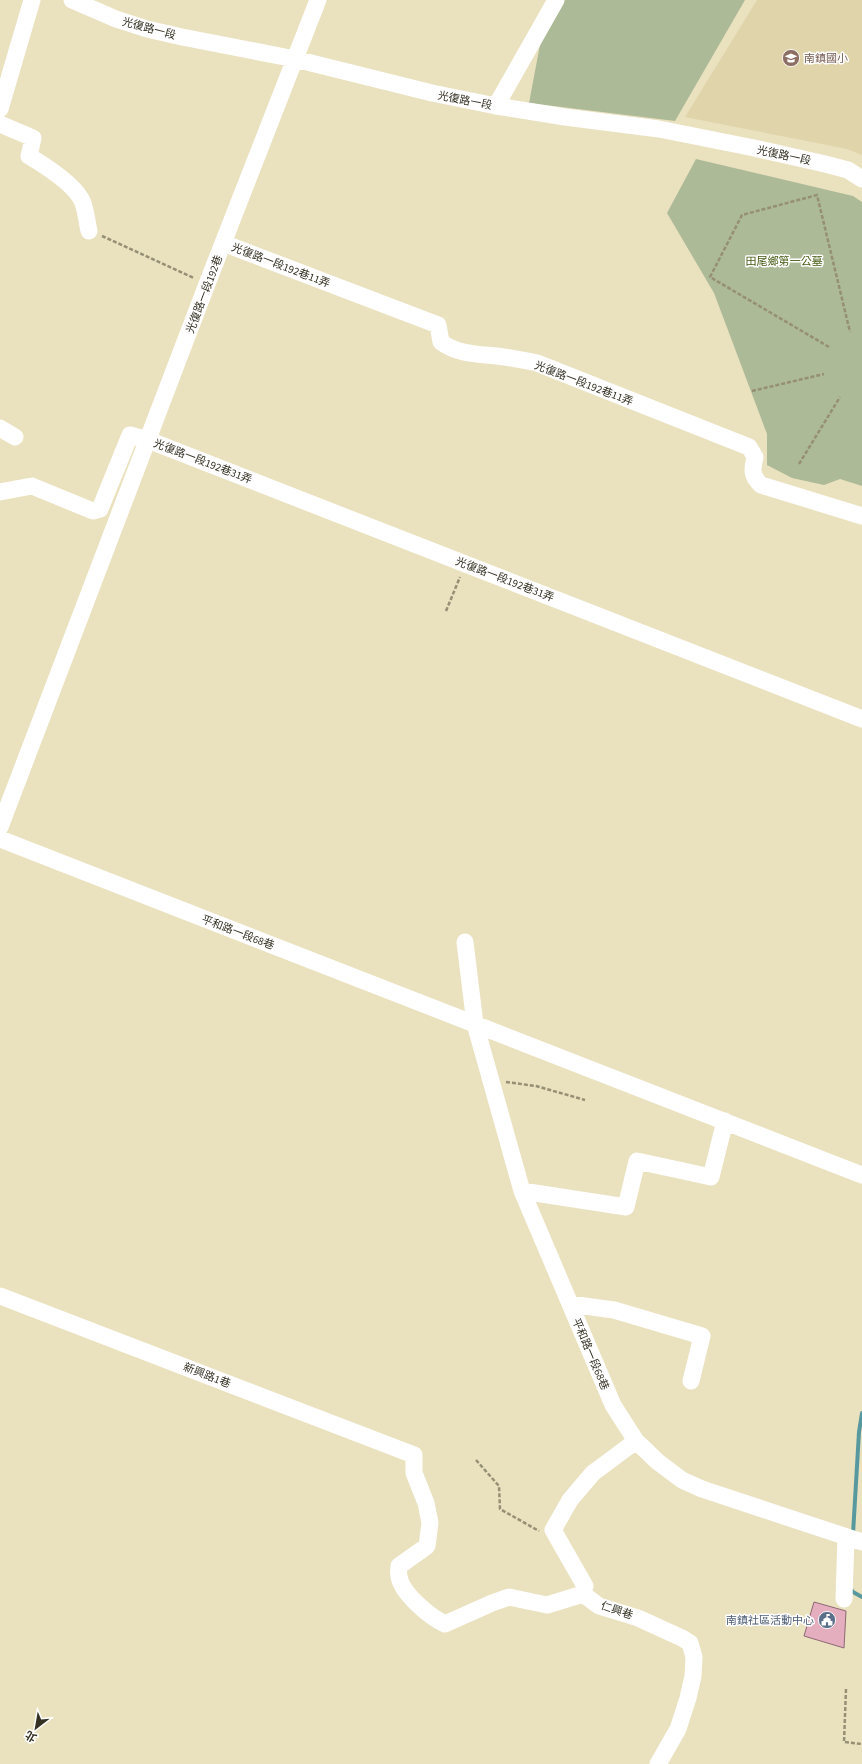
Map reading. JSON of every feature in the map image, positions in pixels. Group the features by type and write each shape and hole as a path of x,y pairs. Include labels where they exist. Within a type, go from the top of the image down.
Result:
{"street":[{"path":"0,109 32,0"},
{"name":"光復路一段","path":"72,0 116,19 147,29 295,59 432,93 496,106 666,131 826,164 848,170 862,179"},
{"name":"光復路一段192巷","path":"0,827 207,284 318,0"},
{"path":"496,106 556,0"},
{"path":"0,124 34,138 29,156 44,165 69,184 83,202 89,231"},
{"name":"光復路一段192巷11弄","path":"224,242 438,325 441,342 448,348 470,354 517,359 537,363 749,447 755,457 752,472 761,485 862,516"},
{"path":"0,428 15,437"},
{"name":"光復路一段192巷31弄","path":"0,492 32,486 93,511 100,509 130,435 148,440 862,719"},
{"name":"平和路一段68巷","path":"0,839 862,1175"},
{"path":"465,942 475,1024"},
{"name":"平和路一段68巷","path":"475,1024 522,1191 613,1405 636,1441 658,1462 682,1480 702,1489 862,1542"},
{"path":"522,1191 626,1207 637,1161 711,1177 725,1121"},
{"name":"新興路1巷","path":"0,1296 414,1455 414,1473 426,1503 430,1523 427,1546 399,1566 398,1577 407,1593 429,1614 445,1624 492,1603 510,1597 547,1605 583,1594"},
{"path":"570,1304 614,1310 702,1336 691,1381"},
{"path":"583,1594 585,1586 554,1530 570,1500 593,1473 636,1441"},
{"path":"844,1599 846,1537"},
{"name":"仁興巷","path":"583,1594 599,1606 638,1618 690,1643 694,1657 694,1670 688,1698 678,1729 658,1764"}],"path":[{"path":"828,348 710,277 742,215 816,195 850,332"},
{"path":"89,231 207,284"},
{"path":"752,392 824,374"},
{"path":"799,464 840,397"},
{"path":"446,611 466,564"},
{"path":"492,1081 536,1086 585,1100"},
{"path":"476,1460 499,1486 500,1509 538,1531 554,1530"},
{"path":"846,1689 844,1742 862,1744"}],"shaded area":[{"name":"南鎮國小","path":"757,0 862,0 862,155 847,149 685,117"}],"green space":[{"path":"561,0 745,0 675,121 529,103 542,34"},
{"name":"田尾鄉第一公墓","path":"696,159 853,196 862,202 862,486 840,479 824,485 792,478 767,465 767,434 714,293 667,213"}],"building":[{"name":"南鎮社區活動中心","path":"814,1602 846,1611 844,1648 804,1636"}],"waterway":[{"path":"853,1534 859,1432 862,1413"},
{"path":"851,1589 853,1592 862,1597"}],"place":[{"name":"南鎮國小","path":"791,58"},
{"name":"南鎮社區活動中心","path":"827,1620"}]}
